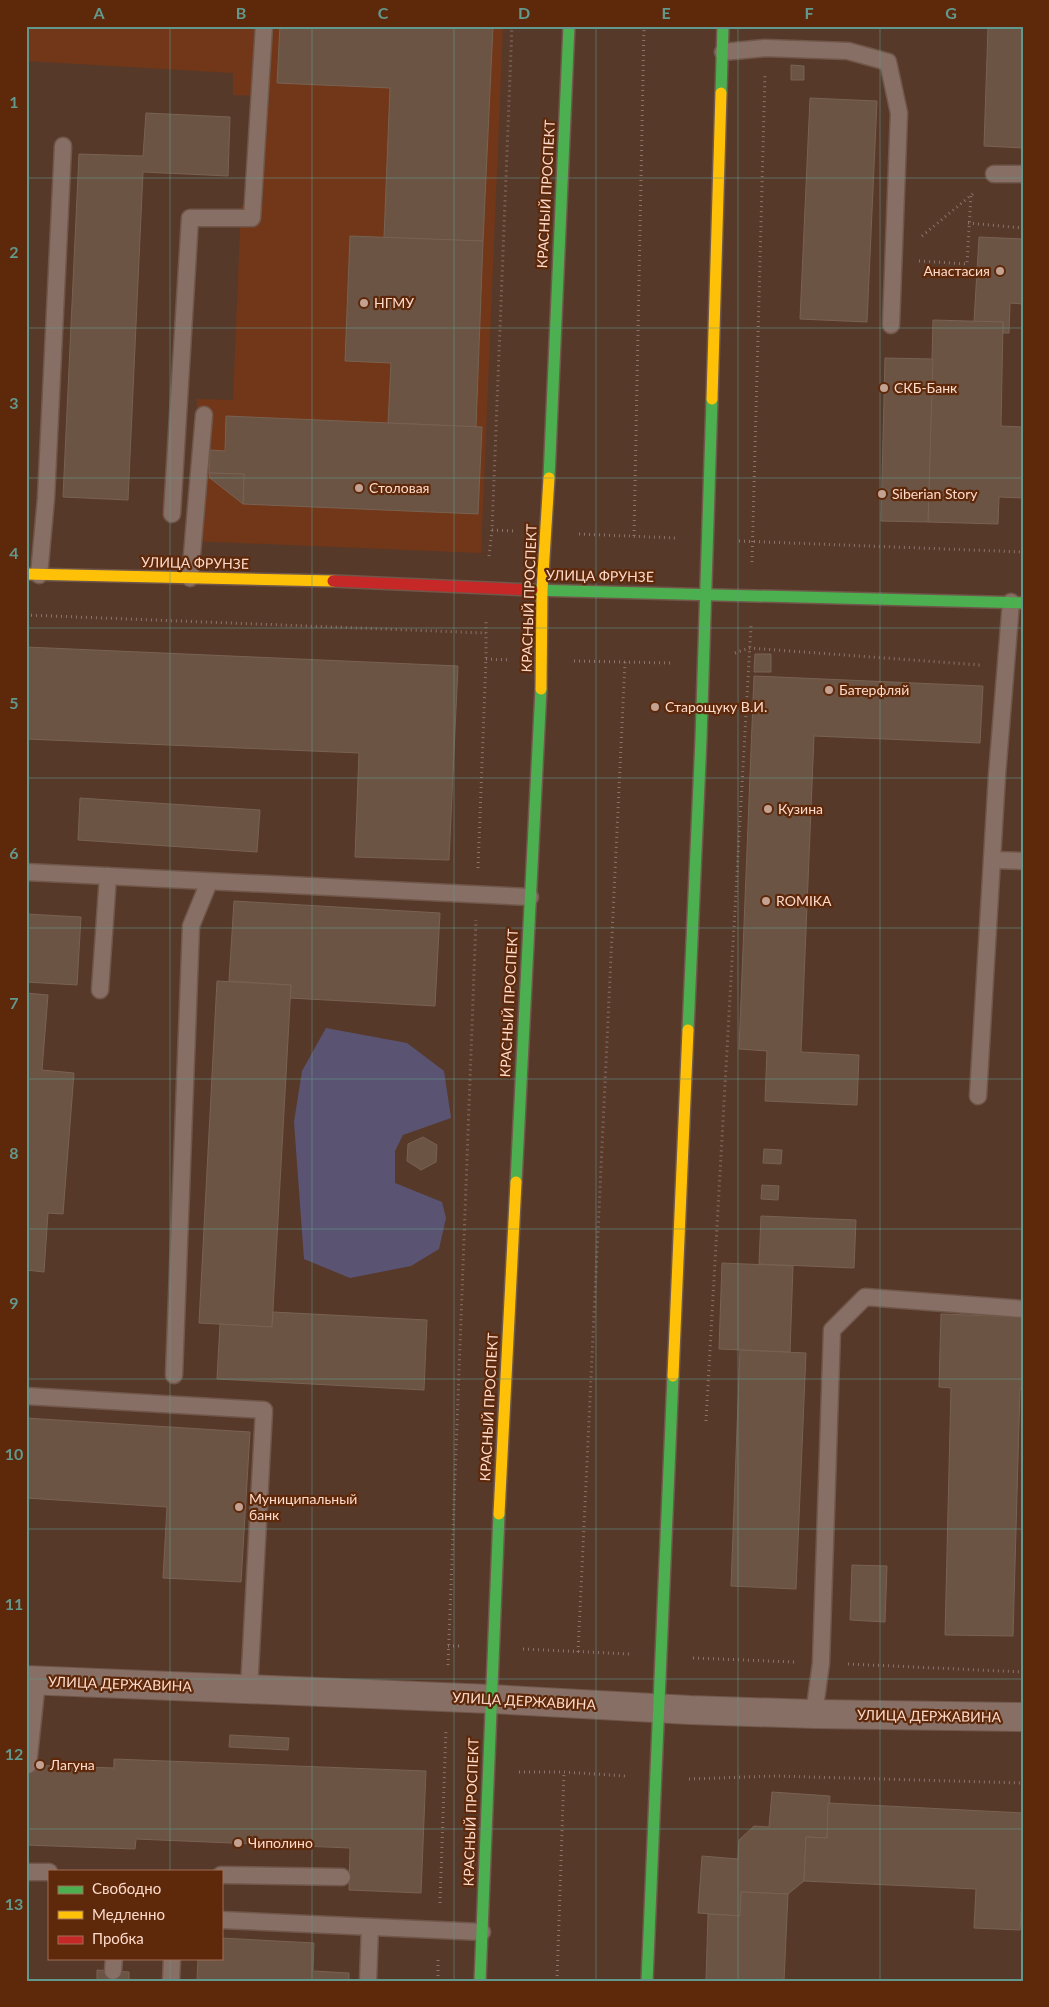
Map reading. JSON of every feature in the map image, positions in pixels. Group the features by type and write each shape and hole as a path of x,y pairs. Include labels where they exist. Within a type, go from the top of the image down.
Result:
{"main road":[{"name":"КРАСНЫЙ ПРОСПЕКТ","path":"480,1981 492,1648 542,660 542,590 547,533 569,26"},
{"path":"648,1981 708,540 724,26"},
{"name":"УЛИЦА ФРУНЗЕ","path":"33,574 1017,603"}],"street":[{"name":"УЛИЦА ДЕРЖАВИНА","path":"32,1680 491,1699 690,1710 1023,1717"}],"lane":[{"path":"172,514 190,218 252,218 264,26"},
{"path":"723,52 765,48 848,51 888,62 899,113 892,326"},
{"path":"33,574 46,498 63,146"},
{"path":"994,174 1023,174"},
{"path":"190,578 204,415"},
{"path":"978,1096 1006,667 1017,603"},
{"path":"992,860 1023,861"},
{"path":"26,872 530,897"},
{"path":"100,990 108,876"},
{"path":"174,1375 190,926 209,882"},
{"path":"814,1714 820,1663 832,1330 865,1297 1023,1309"},
{"path":"26,1396 264,1410 249,1689"},
{"path":"28,1765 32,1680"},
{"path":"26,1872 48,1872"},
{"path":"222,1875 342,1877"},
{"path":"222,1920 482,1932"},
{"path":"368,1981 370,1927"},
{"path":"172,1960 172,1981"}],"path":[{"path":"438,1981 448,1646 486,660 486,587 492,530 512,26"},
{"path":"634,536 644,26"},
{"path":"706,1430 753,595 752,542 765,48"},
{"path":"894,259 994,174"},
{"path":"894,259 967,264 971,195"},
{"path":"968,223 1023,228"},
{"path":"492,530 1023,552"},
{"path":"26,615 486,633"},
{"path":"486,660 703,664 750,648 1006,667"},
{"path":"578,1652 625,662"},
{"path":"448,1646 1023,1672"},
{"path":"690,1710 694,1648"},
{"path":"688,1770 688,1780"},
{"path":"444,1771 564,1772 688,1780 775,1776 1023,1783"},
{"path":"558,1981 564,1772"}],"shaded area":[{"name":"НГМУ","path":"26,26 503,26 481,553 191,541 197,399 233,400 241,206 262,206 267,96 233,95 233,73 26,61"},
{"path":"326,1028 407,1043 444,1071 451,1118 403,1135 395,1151 395,1183 442,1202 446,1218 439,1249 411,1266 350,1278 304,1259 294,1122 302,1071"}],"building":[{"path":"280,26 493,26 483,241 384,238 390,88 277,83"},
{"path":"988,26 1023,26 1023,148 984,146"},
{"path":"791,65 804,66 804,80 791,80"},
{"path":"810,98 877,101 867,322 800,319"},
{"path":"146,113 230,117 228,176 143,172 128,500 63,497 79,154 143,156"},
{"path":"350,236 483,241 476,427 388,423 391,363 345,361"},
{"name":"Анастасия","path":"979,237 1023,239 1023,304 1010,303 1009,333 1003,333 1003,322 974,322"},
{"path":"933,320 1003,322 1001,426 1023,427 1023,498 999,497 998,524 928,522"},
{"path":"885,358 933,359 928,522 881,521"},
{"path":"226,416 482,427 478,514 243,504 244,474 209,473 210,450 225,451"},
{"path":"209,473 244,474 243,504 210,478"},
{"path":"26,647 458,666 449,860 355,857 359,753 26,739"},
{"path":"755,654 771,654 771,672 754,672"},
{"path":"754,676 983,686 980,743 814,736 801,1052 859,1055 857,1105 765,1101 767,1051 739,1049"},
{"path":"80,798 260,810 257,852 78,840"},
{"path":"234,901 440,913 435,1006 290,998 291,985 229,981"},
{"path":"26,914 81,917 77,985 26,982"},
{"path":"217,981 291,985 272,1327 199,1323"},
{"path":"26,993 48,995 42,1070 74,1073 63,1214 48,1213 44,1272 26,1270"},
{"path":"423,1137 437,1145 436,1162 421,1170 407,1161 408,1144"},
{"path":"764,1149 782,1150 781,1164 763,1163"},
{"path":"762,1185 779,1186 778,1200 761,1199"},
{"path":"761,1216 856,1220 854,1268 759,1264"},
{"path":"722,1263 793,1266 790,1352 719,1349"},
{"path":"273,1312 427,1320 424,1390 217,1379 220,1324 272,1327"},
{"path":"941,1314 1023,1317 1023,1389 1020,1389 1013,1636 945,1635 951,1388 939,1387"},
{"path":"740,1350 806,1353 796,1589 731,1586"},
{"path":"26,1418 250,1432 241,1582 163,1578 167,1507 26,1498"},
{"path":"852,1565 887,1566 885,1622 850,1620"},
{"path":"230,1735 289,1738 288,1750 229,1747"},
{"path":"114,1759 426,1771 421,1893 349,1890 350,1848 136,1839 135,1849 26,1845 26,1765 114,1768"},
{"path":"772,1792 830,1796 827,1838 806,1837 804,1881 788,1894 741,1892 740,1916 698,1913 702,1856 738,1859 739,1840 754,1826 769,1827"},
{"path":"828,1803 1023,1813 1023,1889 1020,1930 974,1928 976,1889 804,1881 806,1837 827,1838"},
{"path":"741,1892 788,1894 784,1981 706,1981 708,1914 740,1916"},
{"path":"222,1938 314,1943 313,1971 349,1973 349,1981 197,1981 198,1960 222,1960"},
{"path":"97,1970 129,1972 129,1981 97,1981"}],"traffic: fast":[{"path":"549,478 569,26"},
{"path":"721,93 723,26"},
{"path":"688,1030 701,739 712,399"},
{"path":"532,590 1023,603"},
{"path":"516,1182 541,689"},
{"path":"647,1981 673,1376"},
{"path":"480,1981 499,1514"}],"traffic: slow":[{"path":"712,399 721,93"},
{"path":"541,689 542,590 549,478"},
{"path":"26,574 333,581"},
{"path":"673,1376 688,1030"},
{"path":"499,1514 516,1182"}],"traffic: jam":[{"path":"333,581 532,590"}],"place":[{"name":"Анастасия","path":"1000,271"},
{"name":"НГМУ","path":"364,303"},
{"name":"СКБ-Банк","path":"884,388"},
{"name":"Столовая","path":"359,488"},
{"name":"Siberian Story","path":"882,494"},
{"name":"Батерфляй","path":"829,690"},
{"name":"Старощуку В.И.","path":"655,707"},
{"name":"Кузина","path":"768,809"},
{"name":"ROMIKA","path":"766,901"},
{"name":"Муниципальный банк","path":"239,1507"},
{"name":"Лагуна","path":"40,1765"},
{"name":"Чиполино","path":"238,1843"}]}
